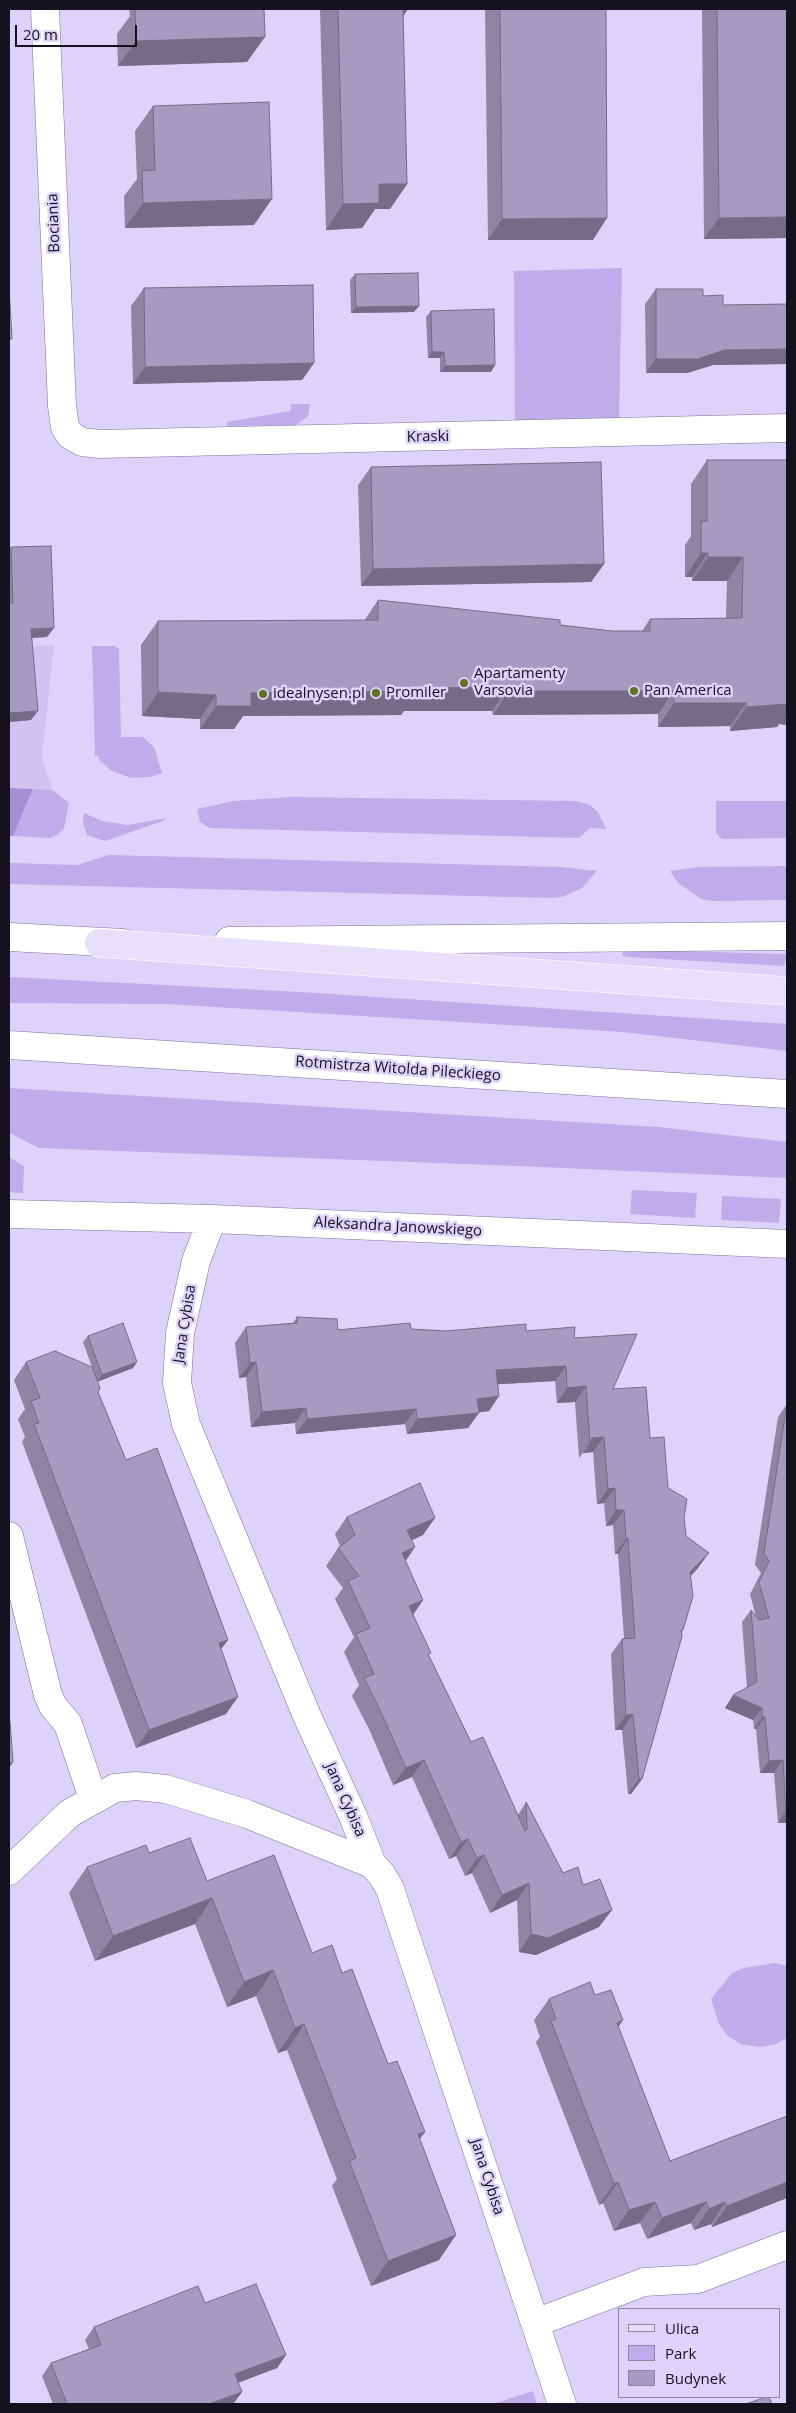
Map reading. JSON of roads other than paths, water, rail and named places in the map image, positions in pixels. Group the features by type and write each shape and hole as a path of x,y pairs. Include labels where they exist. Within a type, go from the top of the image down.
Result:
{"main road":[{"path":"99,943 787,991"}],"street":[{"name":"Bociania","path":"45,9 62,406 65,427 70,435"},
{"name":"Kraski","path":"70,435 82,442 100,444 787,428"},
{"path":"9,937 99,943 787,936"},
{"name":"Rotmistrza Witolda Pileckiego","path":"9,1045 787,1094"},
{"name":"Aleksandra Janowskiego","path":"9,1214 212,1219 787,1244"},
{"name":"Jana Cybisa","path":"212,1219 196,1261 180,1333 177,1383 182,1409 308,1716 353,1816 372,1864 382,1875 390,1889 558,2392"},
{"path":"9,1536 48,1696 53,1706 68,1724 93,1798"},
{"path":"9,1871 70,1812 93,1798 115,1788 136,1786 166,1788 247,1814 372,1864"},
{"path":"535,2322 644,2282 698,2279 787,2245"}],"place":[{"name":"Apartamenty Varsovia","path":"464,683"},
{"name":"Pan America","path":"634,691"},
{"name":"Promiler","path":"376,693"},
{"name":"idealnysen.pl","path":"263,694"}]}
